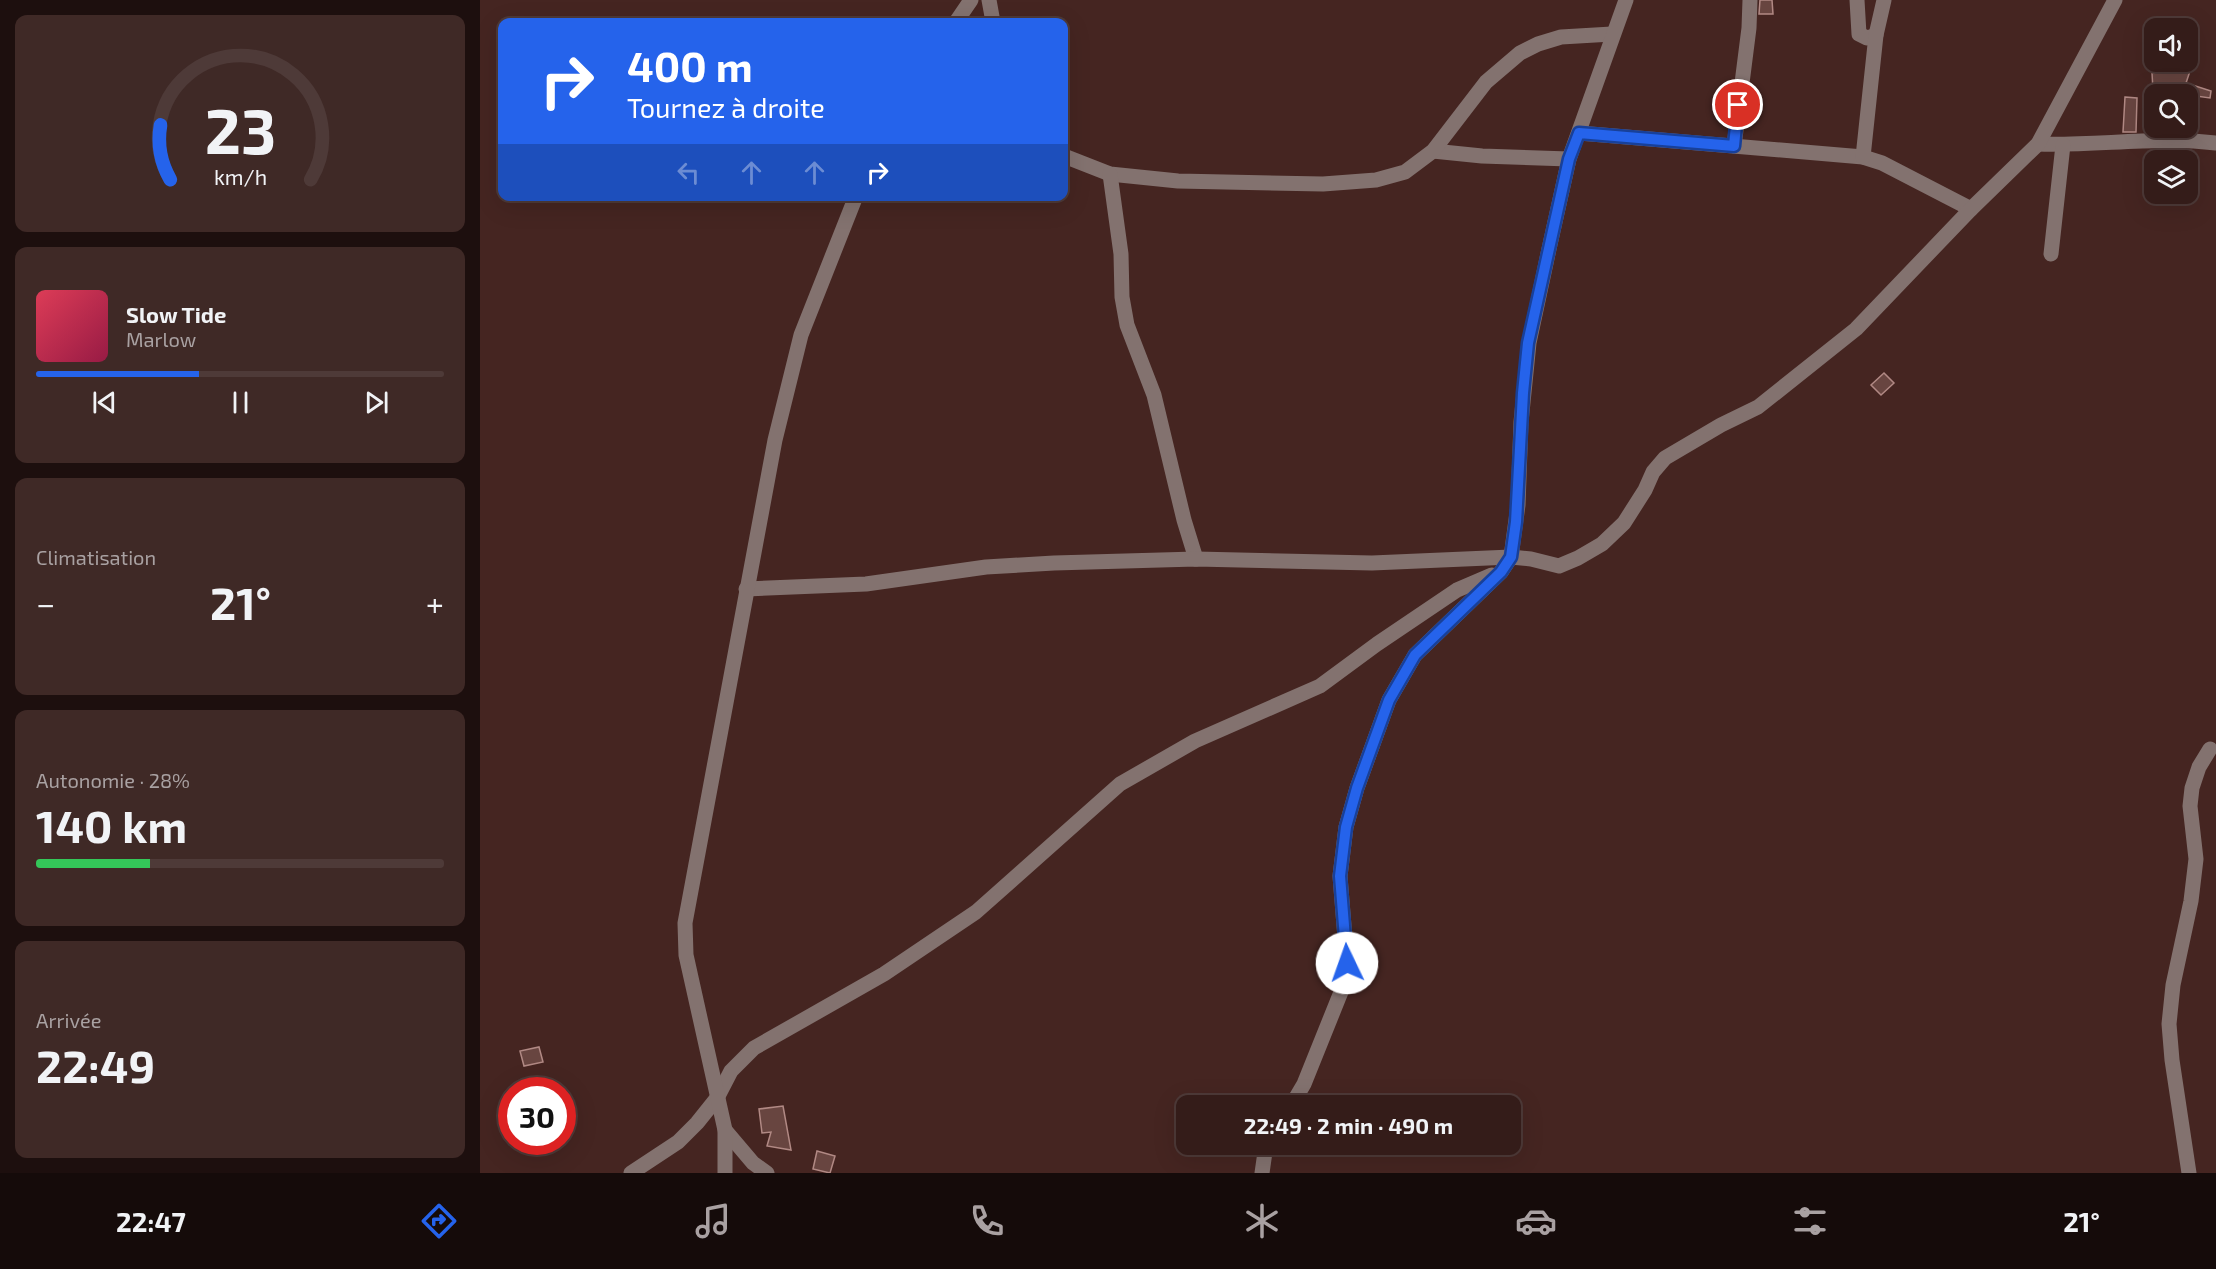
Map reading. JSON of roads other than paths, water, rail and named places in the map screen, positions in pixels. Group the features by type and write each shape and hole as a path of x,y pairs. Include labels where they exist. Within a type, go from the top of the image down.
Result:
{"street":[{"path":"959,18 971,0"},
{"path":"989,0 992,18"},
{"path":"1298,1095 1343,987 1347,963 1340,876 1346,827 1357,788 1389,700 1415,655 1501,572 1511,557 1518,505 1521,422 1528,343 1569,159 1626,0"},
{"path":"1734,146 1749,28 1750,0"},
{"path":"1857,0 1859,34 1867,38 1876,35"},
{"path":"1863,157 1876,35 1884,0"},
{"path":"746,589 866,584 986,567 1196,559 1372,563 1511,557 1531,558 1559,566 1578,558 1602,544 1624,523 1645,490 1653,472 1665,459 1721,424 1758,407 1856,329 2038,144 2115,0"},
{"path":"1068,158 1110,174 1178,181 1323,184 1376,180 1405,172 1433,151 1486,82 1520,53 1538,44 1562,37 1612,34"},
{"path":"1579,133 1863,157 1882,163 1971,210"},
{"path":"2038,144 2193,141 2216,143"},
{"path":"2050,254 2063,145"},
{"path":"1433,151 1482,156 1569,159"},
{"path":"1110,174 1121,254 1122,297 1127,325 1154,395 1184,520 1196,559"},
{"path":"725,1173 725,1130 686,955 685,923 775,440 801,335 854,201"},
{"path":"631,1173 678,1142 698,1123 717,1098 731,1071 754,1048 884,974 976,912 1120,784 1195,741 1320,686 1457,590 1501,572"},
{"path":"2189,1173 2172,1060 2169,1024 2173,985 2184,939 2196,859 2190,806 2192,788 2199,767 2210,749"},
{"path":"725,1130 753,1163 767,1173"},
{"path":"1262,1173 1265,1155"}]}
